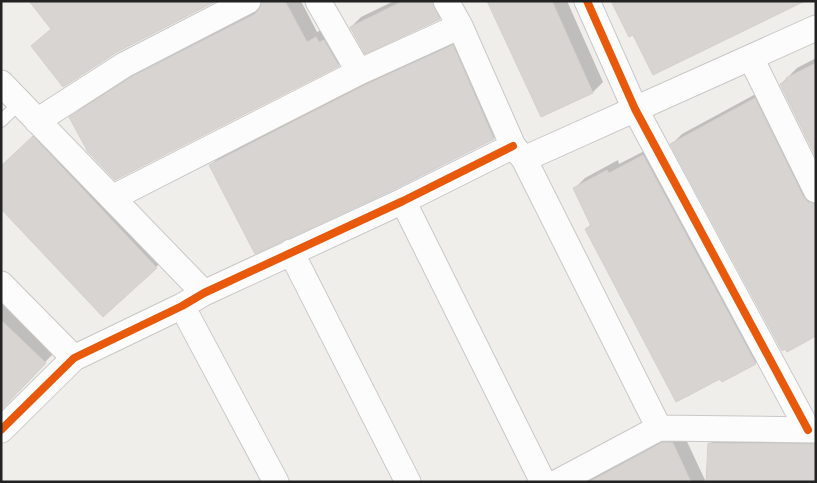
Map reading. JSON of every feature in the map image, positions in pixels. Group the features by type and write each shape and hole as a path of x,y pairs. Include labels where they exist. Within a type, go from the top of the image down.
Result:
{"street":[{"path":"37,121 124,65 248,1"},
{"path":"318,1 359,72"},
{"path":"446,1 460,26 518,153 659,428"},
{"path":"558,482 659,428 812,430 635,109 587,1"},
{"path":"112,198 359,72 460,26"},
{"path":"1,430 74,358 182,306 204,293 403,201 518,153 635,109 816,28"},
{"path":"751,58 816,190"},
{"path":"1,83 204,293"},
{"path":"403,201 543,482"},
{"path":"291,252 408,482"},
{"path":"1,284 74,358"},
{"path":"182,306 276,482"}],"lane":[{"path":"1,121 20,103"}],"building":[{"path":"29,1 216,1 117,52 63,87 31,46 51,29"},
{"path":"262,1 285,1 307,42 316,37 319,42 324,40 339,66 115,180 88,152 69,117 131,77 255,14 260,8"},
{"path":"403,1 432,1 440,19 365,54 350,27"},
{"path":"487,1 552,1 593,93 541,117"},
{"path":"611,1 805,1 653,75 633,35 629,37"},
{"path":"453,45 494,139 397,188 255,254 209,165 365,85"},
{"path":"816,63 816,157 780,84 787,80 786,78"},
{"path":"755,98 803,196 808,202 816,204 816,336 787,352 785,349 782,351 670,144"},
{"path":"33,136 157,268 103,317 1,209 1,166"},
{"path":"643,155 756,364 722,382 720,379 676,402 585,229 591,226 573,188 607,170 609,173"},
{"path":"1,320 46,363 1,410"},
{"path":"663,442 673,443 691,482 589,482"},
{"path":"708,443 816,444 816,482 706,482"}],"cycle path":[{"path":"587,1 635,109 808,430"},
{"path":"1,430 74,358 182,306 204,293 403,201 513,146"}]}
